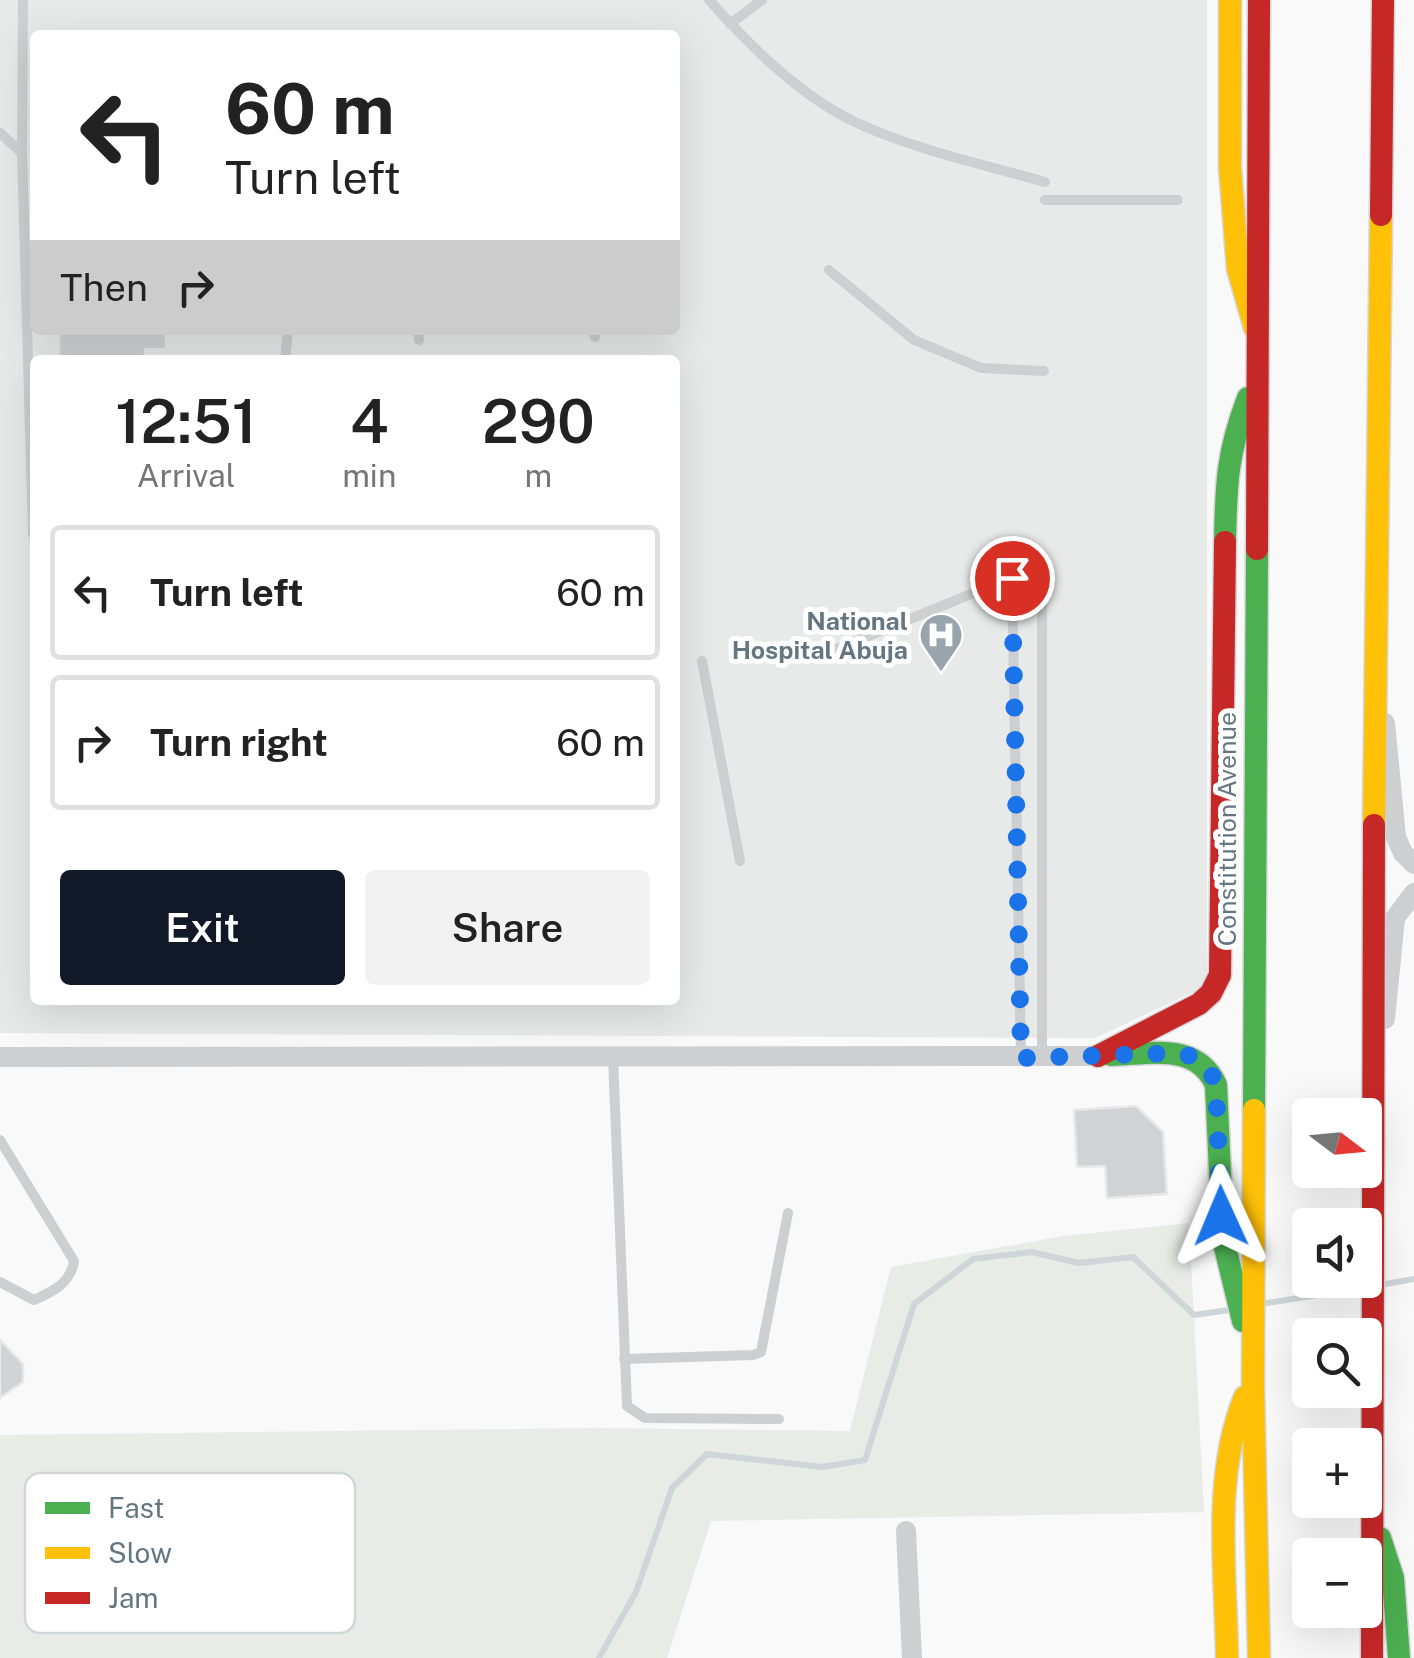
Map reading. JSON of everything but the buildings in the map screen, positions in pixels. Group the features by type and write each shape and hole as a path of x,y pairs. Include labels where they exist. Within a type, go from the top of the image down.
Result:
{"main road":[{"path":"1230,0 1231,184 1238,269 1255,328"},
{"name":"Constitution Avenue","path":"1260,0 1255,328 1252,1386 1260,1658"},
{"path":"1372,1428 1383,0"},
{"path":"1098,1056 1199,1004 1211,993 1220,974 1226,470 1230,442 1255,382"},
{"path":"1098,1056 1179,1053 1197,1058 1210,1069 1216,1086 1226,1262 1253,1359"},
{"path":"1227,1658 1228,1456 1238,1409 1252,1386"},
{"path":"1371,1518 1372,1658"},
{"path":"1373,1518 1393,1578 1399,1658"}],"street":[{"path":"1377,677 1391,760 1396,838 1414,864"},
{"path":"1374,1070 1383,1035 1395,918 1414,892"},
{"path":"0,1057 1098,1056"},
{"path":"906,1531 912,1658"}],"lane":[{"path":"24,0 29,43 22,153 30,430"},
{"path":"708,0 802,90 852,120 902,141 1046,182"},
{"path":"730,24 762,0"},
{"path":"0,132 22,153"},
{"path":"1045,200 1178,200"},
{"path":"829,270 914,340 981,368 1044,371"},
{"path":"812,659 1042,565 1032,1058"},
{"path":"1012,578 1032,1058"},
{"path":"702,661 740,861"},
{"path":"613,1057 627,1406 645,1418 778,1419"},
{"path":"0,1140 74,1261 73,1270 56,1291 34,1300 0,1282"},
{"path":"624,1359 754,1356 762,1352 788,1213"}],"shaded area":[{"name":"National Hospital Abuja","path":"0,0 1207,0 1207,986 1095,1038 0,1033"},
{"path":"1189,1223 1204,1512 711,1521 667,1658 0,1658 0,1435 598,1428 850,1431 891,1267 1063,1236"}],"waterway":[{"path":"599,1658 636,1592 672,1488 707,1454 822,1467 865,1460 914,1304 973,1259 1032,1252 1079,1263 1133,1257 1194,1315 1229,1310"},
{"path":"1382,1285 1414,1279"},
{"path":"1261,1304 1299,1298"}],"traffic: fast":[{"path":"1225,542 1229,469 1248,398"},
{"path":"1254,1110 1257,549"},
{"path":"1111,1055 1185,1056 1208,1071 1216,1085 1223,1239 1243,1321"},
{"path":"1382,1544 1393,1578 1399,1658"}],"traffic: slow":[{"path":"1230,0 1230,168 1238,269 1255,328"},
{"path":"1374,825 1381,215"},
{"path":"1254,1110 1253,1386 1259,1658"},
{"path":"1227,1658 1225,1493 1228,1460 1245,1397"}],"traffic: jam":[{"path":"1257,549 1259,0"},
{"path":"1381,215 1383,0"},
{"path":"1098,1056 1199,1004 1211,993 1220,975 1225,542"},
{"path":"1372,1658 1374,825"}],"place":[{"name":"National Hospital Abuja","path":"941,673"}],"route":[{"path":"1012,578 1021,1058 1179,1053 1197,1058 1210,1069 1219,1103 1221,1216"}]}
